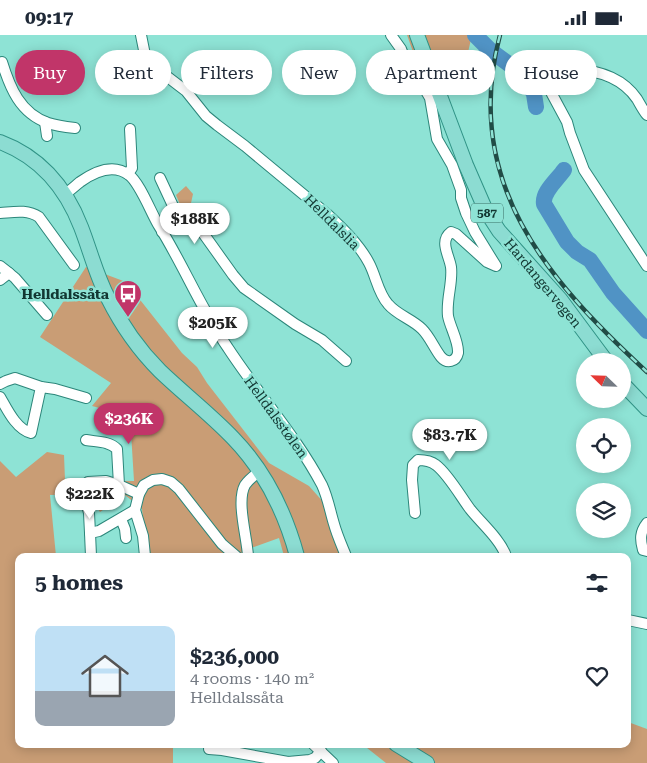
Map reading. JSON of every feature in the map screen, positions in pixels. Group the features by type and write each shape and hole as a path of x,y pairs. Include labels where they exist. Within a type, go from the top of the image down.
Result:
{"main road":[{"name":"Hardangervegen","path":"417,35 466,165 486,211 499,231 560,299 600,353"},
{"path":"0,142 26,155 39,165 65,194 81,226 102,286 126,328 145,355 159,370 223,428 260,471 285,518 296,553"},
{"path":"631,392 647,409"},
{"path":"403,748 427,763"}],"street":[{"name":"Helldalslia","path":"141,35 145,55 152,65 186,91 211,120 253,152 340,225 363,253 388,304 421,328 447,362 452,361 458,353 448,317 452,277 444,242 446,236 451,232 456,233 487,262 496,266 474,232 461,199 461,190 452,165 437,139 430,98 414,78 401,49 391,35"},
{"path":"2,62 16,98 21,104 45,122 75,128"},
{"path":"647,115 632,93 616,80 603,74 589,70 555,69 546,75 546,83 565,117 584,170 647,266"},
{"path":"45,122 47,136"},
{"path":"65,194 94,173 108,169 118,170 128,175 132,168 130,129"},
{"name":"Helldalsstølen","path":"128,175 137,183 150,212 200,304 226,346 299,447 322,487 345,553"},
{"path":"160,178 180,221 198,229 202,233 244,288 295,324 322,340 346,361"},
{"path":"463,205 481,199"},
{"path":"0,213 32,212 39,217 74,265"},
{"path":"162,232 180,221"},
{"path":"0,266 15,279 47,315"},
{"path":"0,280 9,273"},
{"path":"0,384 15,379 86,398"},
{"path":"0,397 10,414 24,431 31,433 41,387"},
{"path":"86,441 107,443 118,449 119,485"},
{"path":"415,513 412,480 413,465 418,460 426,460 436,465 444,474 504,553"},
{"path":"248,553 242,495 244,486 260,471"},
{"path":"145,553 143,536 135,510 139,494 144,485 153,480 162,479 171,482 180,489 222,544 232,553"},
{"path":"88,482 106,481 139,494"},
{"path":"84,497 89,513 90,553"},
{"path":"90,533 99,531 135,510"},
{"path":"121,519 126,538"},
{"path":"647,523 641,532 640,541 643,550 647,551"},
{"path":"631,621 647,624"},
{"path":"318,748 334,763"},
{"path":"209,749 288,763 310,760 315,758 321,751"}],"shaded area":[{"path":"407,35 472,35 469,50 412,50"},
{"path":"428,95 439,95 429,99"},
{"path":"186,186 193,194 186,212 183,212 176,195"},
{"path":"86,267 126,282 182,353 197,367 207,383 269,463 309,486 334,514 347,553 283,553 279,538 251,548 251,553 147,553 142,509 125,495 100,512 87,494 50,495 56,553 15,553 15,748 173,748 173,763 0,763 0,461 16,477 47,452 64,455 65,480 134,481 130,416 92,406 111,383 40,337"},
{"path":"631,723 647,729 647,763 386,763 367,748 631,748"}],"waterway":[{"path":"475,35 527,81 534,94 536,107"},
{"path":"564,170 545,195 544,204 567,242 577,252 590,260 613,293 647,331"}],"railway":[{"path":"500,35 491,88 492,136 503,182 521,224 546,263 576,301 647,372"}],"place":[{"name":"Helldalssåta","path":"128,318"}]}
